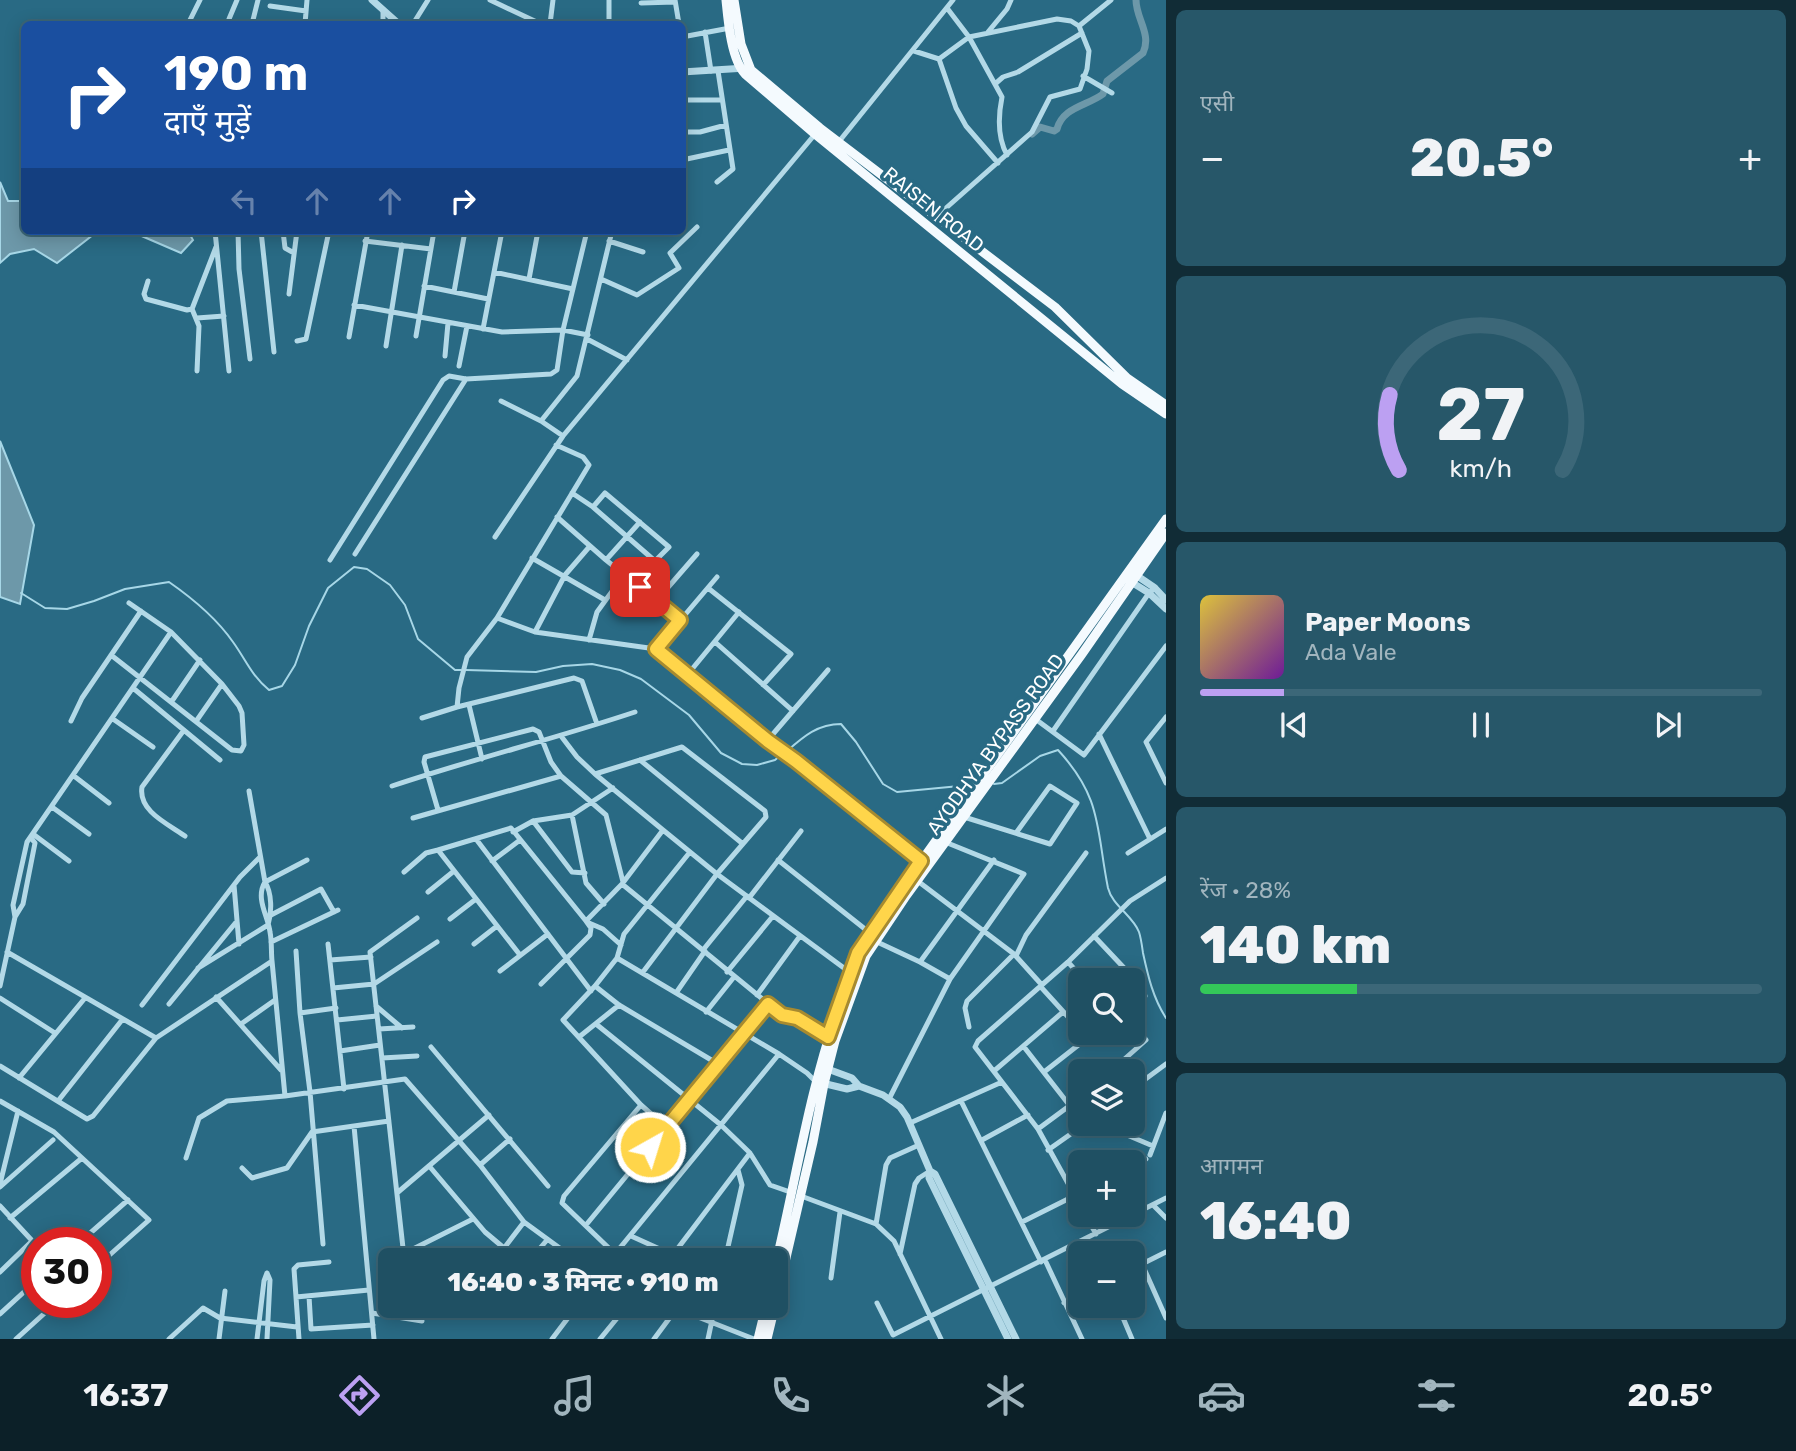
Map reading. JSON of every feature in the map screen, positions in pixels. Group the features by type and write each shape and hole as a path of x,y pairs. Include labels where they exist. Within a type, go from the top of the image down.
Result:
{"main road":[{"path":"726,0 730,28 745,69"},
{"name":"RAISEN ROAD","path":"734,0 745,69 778,94 818,131 1047,323 1122,384 1166,414"},
{"name":"RAISEN ROAD","path":"836,146 937,216 1058,311 1127,378 1166,405"},
{"path":"1047,323 1058,311"},
{"name":"AYODHYA BYPASS ROAD","path":"994,766 1034,718 1131,576 1166,519"},
{"name":"AYODHYA BYPASS ROAD","path":"786,1248 820,1083 835,1041 858,953 889,915 1131,576 1166,533"},
{"name":"AYODHYA BYPASS ROAD","path":"925,864 964,817 969,802"},
{"name":"AYODHYA BYPASS ROAD","path":"824,1068 828,1037 854,975"},
{"name":"AYODHYA BYPASS ROAD","path":"781,1248 797,1194"},
{"path":"756,1339 762,1318"},
{"name":"AYODHYA BYPASS ROAD","path":"767,1339 772,1318"}],"street":[{"path":"190,21 200,0"},
{"path":"229,19 237,0"},
{"path":"253,21 258,0"},
{"path":"305,21 307,0"},
{"path":"372,0 395,21"},
{"path":"415,21 428,0"},
{"path":"490,0 535,21"},
{"path":"550,21 553,0"},
{"path":"608,21 610,0"},
{"path":"836,146 953,0"},
{"path":"988,32 1011,0"},
{"path":"995,84 1003,77 1018,72 1080,29 1111,0"},
{"path":"641,3 675,1 678,21"},
{"path":"270,6 306,11"},
{"path":"947,8 970,37 1002,97 999,114 1001,144 1007,155"},
{"path":"383,12 383,21"},
{"path":"937,216 1032,132 1050,97 1080,89 1087,69 1088,51 1080,29 1072,21 1057,19 970,37 939,59"},
{"path":"686,36 730,28"},
{"path":"705,32 733,160 733,169 717,183"},
{"path":"914,51 939,59"},
{"path":"939,59 956,108 966,126 998,163"},
{"path":"686,72 745,69"},
{"path":"1083,76 1112,93"},
{"path":"686,100 722,100"},
{"path":"686,132 700,132 726,125"},
{"path":"495,537 563,436 818,131"},
{"path":"686,159 729,150"},
{"path":"601,279 637,295 680,268 670,253 697,227"},
{"path":"215,235 229,371"},
{"path":"238,235 239,269 250,359"},
{"path":"261,235 274,352"},
{"path":"283,235 285,248 294,253"},
{"path":"289,294 296,235"},
{"path":"297,341 306,339 328,235"},
{"path":"349,337 367,235"},
{"path":"416,336 433,235"},
{"path":"454,292 464,235"},
{"path":"483,329 501,235"},
{"path":"529,279 537,235"},
{"path":"330,560 443,380 449,376 466,379 551,374 557,370 563,330 586,235"},
{"path":"541,421 577,376 611,235"},
{"path":"609,240 643,252"},
{"path":"366,241 430,248"},
{"path":"386,346 402,245"},
{"path":"192,309 216,247"},
{"path":"494,272 573,289"},
{"path":"148,281 144,298 192,309"},
{"path":"424,286 488,299"},
{"path":"354,305 502,332 563,330 588,337 627,360"},
{"path":"192,309 199,326 197,371"},
{"path":"197,318 224,316"},
{"path":"445,356 448,323"},
{"path":"459,366 467,326"},
{"path":"355,554 466,379"},
{"path":"501,401 541,421 563,436"},
{"path":"457,707 467,657 497,618 589,465 583,457 556,445"},
{"path":"572,493 593,507 655,561 669,547 605,493 593,507"},
{"path":"557,517 680,620"},
{"path":"606,560 640,522"},
{"path":"535,632 565,575 590,546"},
{"path":"657,600 697,554"},
{"path":"532,558 605,600"},
{"path":"589,640 597,612 624,575"},
{"path":"1131,576 1166,600"},
{"path":"656,649 717,577"},
{"path":"708,588 791,654 763,685"},
{"path":"1152,590 1166,610"},
{"path":"1053,731 1152,590"},
{"path":"111,655 232,750 238,752 243,749 242,713 222,684 171,632 129,603"},
{"path":"71,721 82,698 141,611"},
{"path":"688,674 739,612"},
{"path":"497,618 535,632 656,649 925,864"},
{"path":"0,986 15,916 13,905 27,842 171,632"},
{"path":"715,642 793,711"},
{"path":"1034,718 1084,755 1166,646"},
{"path":"172,701 200,660"},
{"path":"768,741 828,670"},
{"path":"422,718 544,684 578,678 584,686 597,724"},
{"path":"197,720 222,684"},
{"path":"134,688 220,760"},
{"path":"468,705 482,759"},
{"path":"392,786 544,742 635,712"},
{"path":"1166,717 1146,742 1166,783"},
{"path":"113,719 152,747"},
{"path":"438,810 424,762 425,757 533,729 539,732 551,762 561,776 606,815 622,883 782,1015 797,1018 828,1037"},
{"path":"184,730 142,787 140,794 146,807 185,836"},
{"path":"1099,734 1150,839"},
{"path":"561,736 595,774 663,830 854,975"},
{"path":"595,774 682,747 765,811 766,817 718,874 643,972"},
{"path":"445,752 448,768"},
{"path":"640,760 743,844"},
{"path":"74,776 109,803"},
{"path":"413,818 561,776"},
{"path":"964,817 1050,844 1077,803 1051,786 1016,833"},
{"path":"513,832 533,821 572,815 613,788"},
{"path":"198,968 268,925 271,915 249,791"},
{"path":"52,807 89,834"},
{"path":"572,815 586,883 604,904"},
{"path":"533,821 572,873 585,873"},
{"path":"404,872 426,853 511,828 591,928 590,935 541,984"},
{"path":"1128,853 1166,829"},
{"path":"589,923 593,914 622,883 663,830"},
{"path":"676,993 704,951 801,831"},
{"path":"32,836 69,861"},
{"path":"15,916 23,904 35,843 32,836"},
{"path":"476,839 566,958 593,989 718,1064"},
{"path":"492,861 520,840"},
{"path":"889,1099 950,979 1024,874 945,842"},
{"path":"438,850 520,956"},
{"path":"666,1127 641,1105 563,1020 593,989 617,958 624,934 690,852"},
{"path":"970,1027 965,1008 967,1001 1015,955 1026,934 1086,853"},
{"path":"142,1005 234,885 260,857"},
{"path":"285,1096 271,942 263,913 261,889 265,882 307,860"},
{"path":"778,860 872,937 950,979"},
{"path":"920,962 994,860"},
{"path":"428,892 454,872"},
{"path":"20,873 29,875"},
{"path":"914,878 1015,955 1068,1017"},
{"path":"1068,1180 1038,1129 975,1047 978,1041 1068,962 1130,901 1166,878"},
{"path":"234,885 239,944"},
{"path":"271,915 321,889 336,911 271,942"},
{"path":"450,919 476,899"},
{"path":"727,972 773,916"},
{"path":"418,918 370,952 404,1248 411,1250 473,1219"},
{"path":"169,1004 237,921"},
{"path":"589,923 603,929 621,945"},
{"path":"474,944 497,926"},
{"path":"500,971 548,934"},
{"path":"757,995 800,936"},
{"path":"1094,936 1124,968"},
{"path":"333,988 373,984 437,942"},
{"path":"328,944 344,1088"},
{"path":"296,951 323,1244"},
{"path":"8,952 156,1038"},
{"path":"330,960 371,957"},
{"path":"617,958 779,1054 820,1083 847,1088 859,1086"},
{"path":"0,1066 87,1119 93,1116 156,1038 272,961"},
{"path":"1068,962 1073,968"},
{"path":"706,1012 734,977"},
{"path":"216,997 281,1070"},
{"path":"0,998 55,1033"},
{"path":"19,1078 85,998"},
{"path":"240,1024 275,1000"},
{"path":"586,1225 768,1004"},
{"path":"579,1037 619,1005"},
{"path":"376,1006 402,1028"},
{"path":"300,1013 336,1009"},
{"path":"993,1071 1063,1012"},
{"path":"337,1020 377,1016"},
{"path":"58,1101 122,1020"},
{"path":"596,1024 721,1125 750,1153 769,1185 876,1224 894,1241 941,1339"},
{"path":"379,1029 414,1027"},
{"path":"340,1051 380,1045"},
{"path":"1044,1072 1079,1045"},
{"path":"1125,1059 1140,1045"},
{"path":"431,1047 548,1186"},
{"path":"1024,1047 1068,1104"},
{"path":"620,1248 779,1054"},
{"path":"382,1058 417,1056"},
{"path":"1145,1080 1166,1064"},
{"path":"807,1073 824,1068 852,1078 859,1086 889,1099 903,1110 1008,1339"},
{"path":"186,1158 199,1118 227,1101 285,1096 405,1079 480,1165 524,1222 558,1248"},
{"path":"910,1124 1002,1082"},
{"path":"0,1101 54,1132 149,1220 112,1253"},
{"path":"961,1101 1082,1339"},
{"path":"609,1248 562,1203 564,1196 641,1105"},
{"path":"1038,1129 1068,1108"},
{"path":"0,1186 18,1111"},
{"path":"1145,1159 1166,1113"},
{"path":"397,1193 489,1115"},
{"path":"982,1140 1028,1115"},
{"path":"242,1168 252,1178 287,1168 312,1132 389,1121"},
{"path":"354,1126 374,1339"},
{"path":"1048,1150 1068,1136"},
{"path":"1129,1136 1153,1146"},
{"path":"480,1165 510,1139"},
{"path":"0,1186 53,1140"},
{"path":"876,1224 886,1166 890,1158 919,1145"},
{"path":"678,1248 750,1153"},
{"path":"10,1218 82,1158"},
{"path":"430,1167 473,1219 504,1248 524,1222"},
{"path":"727,1248 742,1185 738,1170"},
{"path":"900,1254 915,1184 930,1171"},
{"path":"1021,1222 1068,1198"},
{"path":"877,1303 890,1337 1166,1198"},
{"path":"97,1227 128,1200"},
{"path":"0,1206 21,1229"},
{"path":"1154,1206 1166,1218"},
{"path":"831,1278 840,1212"},
{"path":"1092,1227 1096,1234"},
{"path":"631,1236 656,1248"},
{"path":"540,1248 547,1240"},
{"path":"1145,1262 1166,1252"},
{"path":"0,1272 21,1255"},
{"path":"299,1339 296,1267 329,1262"},
{"path":"1145,1271 1166,1318"},
{"path":"257,1339 267,1273 270,1279 267,1339"},
{"path":"987,1289 1016,1339"},
{"path":"296,1297 369,1290"},
{"path":"218,1338 225,1291"},
{"path":"0,1314 21,1295"},
{"path":"309,1296 311,1329 373,1325"},
{"path":"1158,1301 1166,1297"},
{"path":"1064,1303 1068,1301"},
{"path":"169,1339 203,1308 220,1318 297,1327"},
{"path":"372,1313 422,1321"},
{"path":"16,1339 39,1318"},
{"path":"552,1339 568,1318"},
{"path":"600,1339 617,1318"},
{"path":"654,1339 667,1318"},
{"path":"699,1318 756,1339"},
{"path":"708,1339 712,1318"},
{"path":"1123,1318 1132,1339"}],"water":[{"path":"0,182 8,201 21,201 21,235 93,235 57,263 34,249 10,254 0,263"},
{"path":"139,235 190,235 193,240 181,253"},
{"path":"0,441 34,525 20,604 0,597"}],"waterway":[{"path":"1032,134 1040,127 1054,131 1057,129 1064,116 1103,94 1107,81 1143,53 1146,39 1136,0"},
{"path":"21,593 45,608 67,609 125,589 169,582 219,625 253,673 269,690 282,686 295,665 309,626 328,588 354,567 367,569 390,585 405,605 418,639 455,670 461,670"},
{"path":"466,670 536,672 563,666 592,664 620,670 641,679 689,715 721,753 742,764 757,765 775,760 782,754"},
{"path":"787,751 818,729 841,724 883,784 897,792 970,785"},
{"path":"994,784 1002,783 1040,756 1058,750 1073,768 1083,784 1095,815 1110,894 1139,932 1152,987 1166,1018"}],"route":[{"path":"640,587 680,620 656,649 921,861 858,953 828,1037 797,1018 782,1015 768,1004 650,1147"}]}
